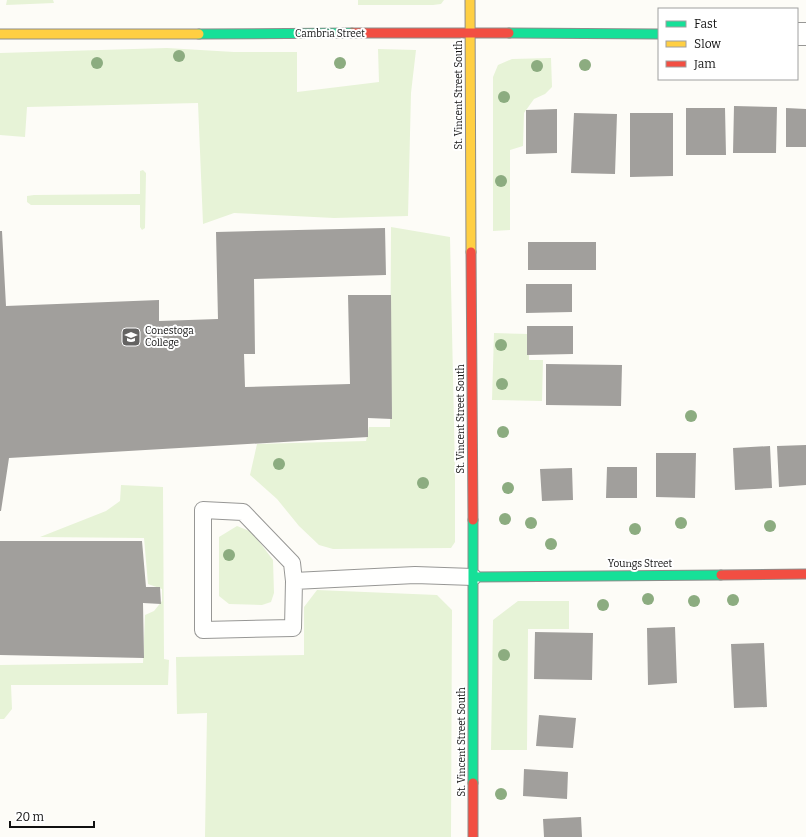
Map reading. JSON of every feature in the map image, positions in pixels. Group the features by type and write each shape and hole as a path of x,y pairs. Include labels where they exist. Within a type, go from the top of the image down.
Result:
{"street":[{"name":"St. Vincent Street South","path":"470,0 473,837"},
{"name":"Cambria Street","path":"0,34 658,34"},
{"name":"Youngs Street","path":"473,577 806,574"}],"lane":[{"path":"204,510 242,512 292,562 294,581 293,628 203,630 204,510"},
{"path":"294,581 416,575 473,577"}],"green space":[{"path":"7,0 53,0 54,3 6,5"},
{"path":"358,0 444,0 441,4 433,5 358,5"},
{"path":"167,48 234,52 297,52 297,92 379,82 378,49 416,50 411,93 408,216 334,218 234,213 203,224 198,103 27,107 25,137 0,135 0,53"},
{"path":"551,58 552,87 545,94 534,99 524,113 523,146 510,150 510,230 493,231 493,77 498,65 512,59"},
{"path":"143,170 146,173 145,228 142,230 140,227 140,205 31,205 27,202 27,196 34,195 140,194 140,171"},
{"path":"391,227 450,237 455,542 451,548 333,549 319,545 299,526 277,499 250,475 257,444 366,441 369,427 390,427"},
{"path":"494,333 529,334 529,360 543,360 542,401 492,400"},
{"path":"121,485 163,487 164,659 169,660 168,685 11,685 12,709 4,719 0,719 0,665 143,663 145,615 154,611 162,601 162,589 148,584 144,538 40,537 106,511 120,501"},
{"path":"237,526 252,532 273,560 274,593 271,602 262,605 229,604 219,596 219,537"},
{"path":"317,590 437,595 452,610 451,837 205,837 207,713 177,714 176,657 304,655 304,607"},
{"path":"518,601 569,601 569,629 528,629 527,750 491,750 493,620"}],"building":[{"path":"734,106 777,107 776,153 733,153"},
{"path":"686,108 725,108 726,155 686,155"},
{"path":"786,108 806,109 806,147 786,147"},
{"path":"557,109 557,153 526,154 526,110"},
{"path":"574,113 617,114 615,174 571,173"},
{"path":"630,113 673,113 673,176 630,177"},
{"name":"Conestoga College","path":"385,228 386,275 254,279 255,354 244,354 245,387 350,384 348,295 391,295 392,419 368,418 368,437 9,458 0,511 0,231 2,231 6,306 159,300 159,321 218,319 216,232"},
{"path":"528,242 596,242 596,270 528,270"},
{"path":"526,284 572,284 572,312 526,313"},
{"path":"527,326 573,326 573,354 527,355"},
{"path":"546,364 622,365 621,406 546,405"},
{"path":"806,445 806,485 779,487 777,446"},
{"path":"770,446 772,488 735,490 733,448"},
{"path":"656,453 696,453 695,498 656,497"},
{"path":"607,467 637,467 637,498 606,498"},
{"path":"572,468 573,500 542,501 540,469"},
{"path":"0,541 142,541 146,587 160,587 161,604 143,603 144,658 0,655"},
{"path":"675,627 677,683 648,685 647,628"},
{"path":"535,632 593,633 592,680 534,679"},
{"path":"764,643 767,707 734,708 731,644"},
{"path":"539,715 576,718 573,748 536,746"},
{"path":"524,769 568,772 567,799 523,796"},
{"path":"581,817 582,837 544,837 543,819"}],"traffic: fast":[{"path":"199,34 352,33"},
{"path":"509,33 658,34"},
{"path":"473,520 473,783"},
{"path":"473,577 721,575"}],"traffic: slow":[{"path":"470,0 471,252"},
{"path":"0,34 199,34"}],"traffic: jam":[{"path":"352,33 509,33"},
{"path":"471,252 473,520"},
{"path":"721,575 806,574"},
{"path":"473,783 473,837"}],"place":[{"name":"Conestoga College","path":"131,337"}]}
